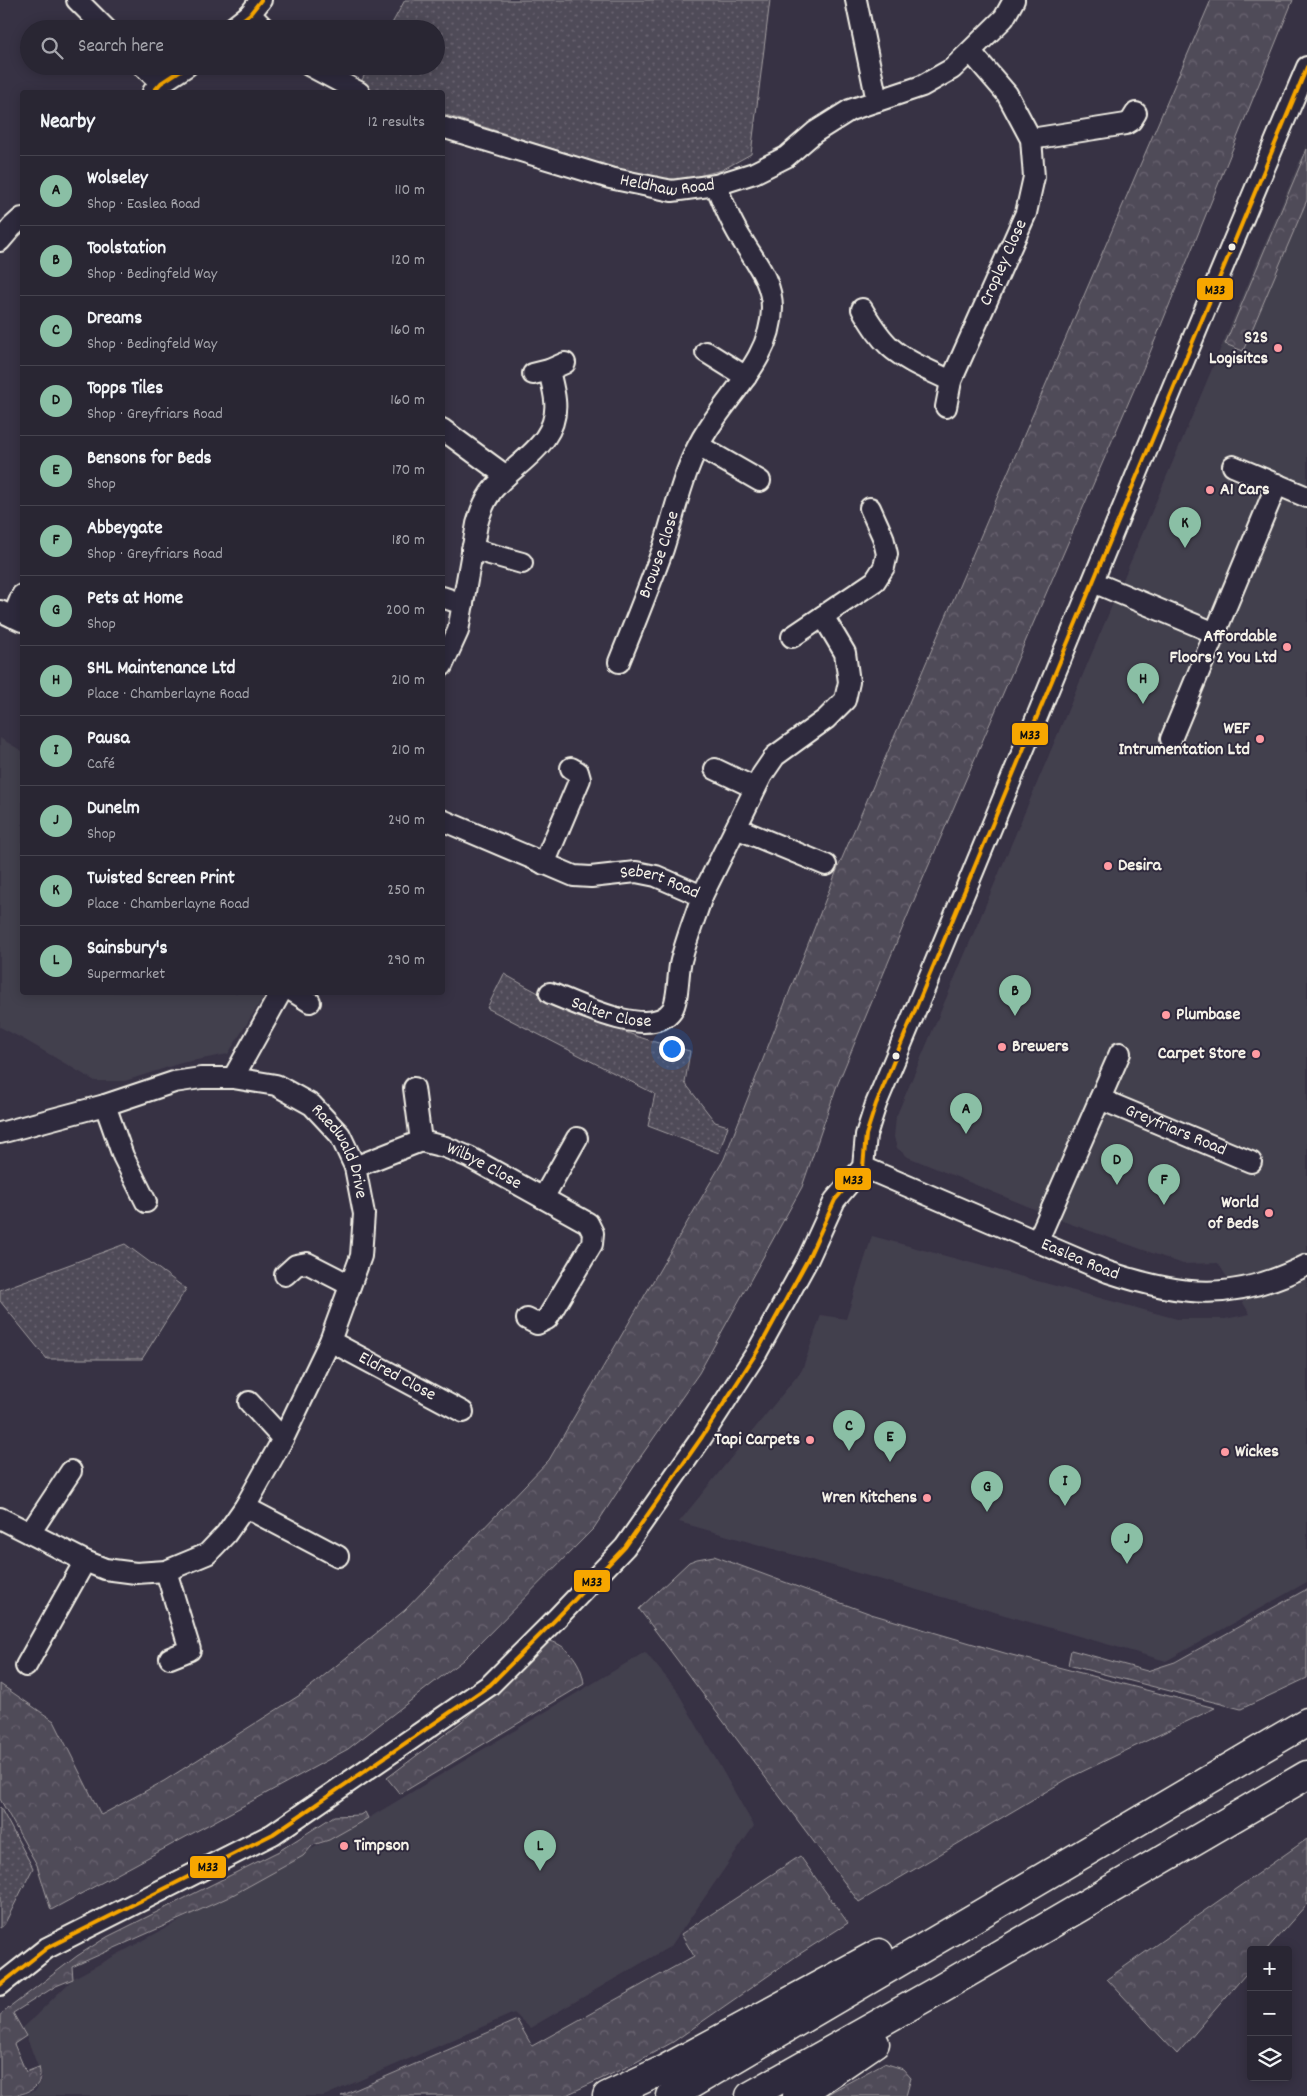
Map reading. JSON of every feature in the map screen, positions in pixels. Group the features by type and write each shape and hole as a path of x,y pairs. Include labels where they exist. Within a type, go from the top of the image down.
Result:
{"highway":[{"path":"671,2096 1307,1722"},
{"path":"750,2096 933,1993 1307,1775"},
{"path":"607,2096 665,2068 968,1904 1036,1880"},
{"path":"797,2096 867,2050 933,1993"}],"street":[{"path":"76,0 97,20"},
{"path":"856,0 878,101"},
{"name":"Heldhaw Road","path":"445,128 610,178 672,191 716,185 754,173 786,157 815,132 850,110 922,86 952,69 1004,18 1014,0"},
{"path":"241,20 255,7 261,20"},
{"name":"Cropley Close","path":"946,407 951,381 1026,212 1034,177 1031,139 1007,94 971,52"},
{"path":"0,1985 48,1948 273,1834 490,1685 625,1547 702,1436 757,1352 808,1259 836,1200 863,1167 866,1135 876,1104 1234,237 1307,67"},
{"path":"327,75 355,90"},
{"path":"1031,139 1126,124 1132,121 1136,113"},
{"name":"Browse Close","path":"619,662 649,586 686,475 699,446 707,430 762,353 770,328 772,307 769,285 726,211 716,185"},
{"path":"0,241 20,220"},
{"path":"862,309 881,338 890,347 903,357 951,381"},
{"path":"706,352 746,377"},
{"path":"445,659 458,631 472,549 482,507 491,492 506,476 537,449 546,438 553,421 556,402 549,369"},
{"path":"445,431 506,476"},
{"path":"699,446 760,481"},
{"path":"1233,466 1307,497"},
{"path":"1171,739 1277,484"},
{"path":"792,637 874,581 884,567 887,554 883,537 870,508"},
{"path":"472,549 522,563"},
{"path":"1093,582 1215,632"},
{"path":"12,616 20,599"},
{"path":"445,599 463,604"},
{"name":"Sebert Road","path":"445,821 574,876 591,877 636,872 656,876 702,896 755,788 775,756 826,719 845,700 849,682 845,654 823,616"},
{"path":"544,864 580,779 578,772 571,768"},
{"path":"715,769 755,788"},
{"path":"736,828 826,865"},
{"name":"Salter Close","path":"550,993 627,1022 647,1022 663,1017 672,1010 680,963 702,896"},
{"path":"233,1078 279,995"},
{"path":"1038,1240 1120,1053"},
{"name":"Raedwald Drive","path":"0,1133 105,1105 174,1082 201,1078 233,1078 276,1085 312,1105 340,1135 355,1167 364,1214 361,1256 330,1341 283,1439 245,1507 226,1534 207,1554 166,1571 136,1573 105,1569 1,1519"},
{"path":"355,1167 421,1141 414,1088"},
{"name":"Greyfriars Road","path":"1100,1099 1252,1162"},
{"path":"105,1105 123,1156 146,1202"},
{"path":"543,1198 577,1138"},
{"name":"Wilbye Close","path":"421,1141 445,1147 469,1157 588,1223 593,1233 592,1244 547,1319 537,1324 526,1319"},
{"name":"Easlea Road","path":"863,1167 1038,1240 1108,1272 1148,1285 1184,1292 1222,1292 1282,1278 1307,1265"},
{"path":"284,1275 296,1265 307,1263 350,1285"},
{"name":"Eldred Close","path":"330,1341 463,1412"},
{"path":"248,1402 283,1439"},
{"path":"30,1533 71,1471"},
{"path":"245,1507 338,1556"},
{"path":"26,1666 85,1561"},
{"path":"166,1571 190,1650 170,1658"}],"shaded area":[{"path":"1307,144 1307,1582 1166,1661 679,1522 802,1370 821,1315 846,1319 872,1236 1177,1319 1225,1319 1250,1314 1218,1263 1183,1264 1068,1223 908,1157 897,1148 894,1137 896,1117"},
{"path":"0,738 20,750 20,995 265,995 228,1054 181,1063 125,1081 95,1081 0,1027"},
{"path":"645,1652 676,1689 754,1826 671,1946 530,2028 514,2013 324,2096 21,2096 36,2090 42,2077 23,2028 74,1978 372,1816"}],"green space":[{"path":"405,0 770,0 751,154 722,170 690,178 659,180 607,166 445,115 445,90 372,90 359,86 364,75 445,75 445,20 394,20"},
{"path":"1211,0 1293,0 1149,355 922,881 836,1088 802,1187 699,1373 594,1528 463,1660 348,1749 51,1910 37,1865 0,1799 0,1684 54,1721 101,1815 164,1781 300,1695 405,1610 549,1460 724,1159 837,870"},
{"path":"1307,149 1307,200 1243,351 1225,344"},
{"path":"504,974 594,1020 641,1038 690,1051 685,1083 715,1122 728,1126 719,1153 648,1126 655,1094 487,1008"},
{"path":"125,1244 186,1289 142,1359 47,1359 0,1301 0,1290"},
{"path":"714,1556 871,1614 1008,1654 1215,1708 1069,1778 859,1902 639,1609 689,1562"},
{"path":"1307,1589 1307,1678 1241,1709 1068,1665 1071,1650 1147,1671 1175,1662"},
{"path":"550,1641 563,1647 573,1657 581,1670 584,1684 400,1794 387,1778 461,1722"},
{"path":"0,1807 33,1868 4,1925 0,1928"},
{"path":"365,1812 368,1818 329,1840 313,1845 303,1856 229,1897 72,1967 73,1979 56,1986 13,2013 26,2036 14,2044 26,2072 39,2067 40,2076 34,2088 29,2091 22,2094 0,2096 0,2015 77,1956 107,1937 279,1851 334,1816 360,1815"},
{"path":"1307,1839 1307,1904 1270,1946 1247,1946 1247,1973 1177,2054 1107,1979"},
{"path":"800,1856 848,1923 798,1955 673,2042 629,2066 564,2096 341,2096 517,2020 532,2046 694,1956 681,1934"},
{"path":"884,2063 903,2069 911,2078 906,2096 824,2096"}],"transit line":[{"name":"M33","path":"242,20 261,0"},
{"name":"M33","path":"0,1985 47,1948 273,1834 490,1685 625,1547 702,1437 757,1352 808,1259 835,1200 863,1167 866,1135 876,1104 1307,67"},
{"name":"M33","path":"155,90 161,83 173,75"}],"place":[{"name":"S2S Logisitcs","path":"1278,348"},
{"name":"A1 Cars","path":"1210,490"},
{"name":"Twisted Screen Print","path":"1185,548"},
{"name":"Affordable Floors 2 You Ltd","path":"1287,647"},
{"name":"SHL Maintenance Ltd","path":"1143,704"},
{"name":"WEF Intrumentation Ltd","path":"1260,739"},
{"name":"Desira","path":"1108,866"},
{"name":"Plumbase","path":"1166,1015"},
{"name":"Toolstation","path":"1015,1016"},
{"name":"Brewers","path":"1002,1047"},
{"name":"Carpet Store","path":"1256,1054"},
{"name":"Wolseley","path":"966,1134"},
{"name":"Topps Tiles","path":"1117,1185"},
{"name":"Abbeygate","path":"1164,1205"},
{"name":"World of Beds","path":"1269,1213"},
{"name":"Tapi Carpets","path":"810,1440"},
{"name":"Dreams","path":"849,1451"},
{"name":"Wickes","path":"1225,1452"},
{"name":"Bensons for Beds","path":"890,1462"},
{"name":"Wren Kitchens","path":"927,1498"},
{"name":"Pausa","path":"1065,1506"},
{"name":"Pets at Home","path":"987,1512"},
{"name":"Dunelm","path":"1127,1564"},
{"name":"Timpson","path":"344,1846"},
{"name":"Sainsbury's","path":"540,1871"}]}
